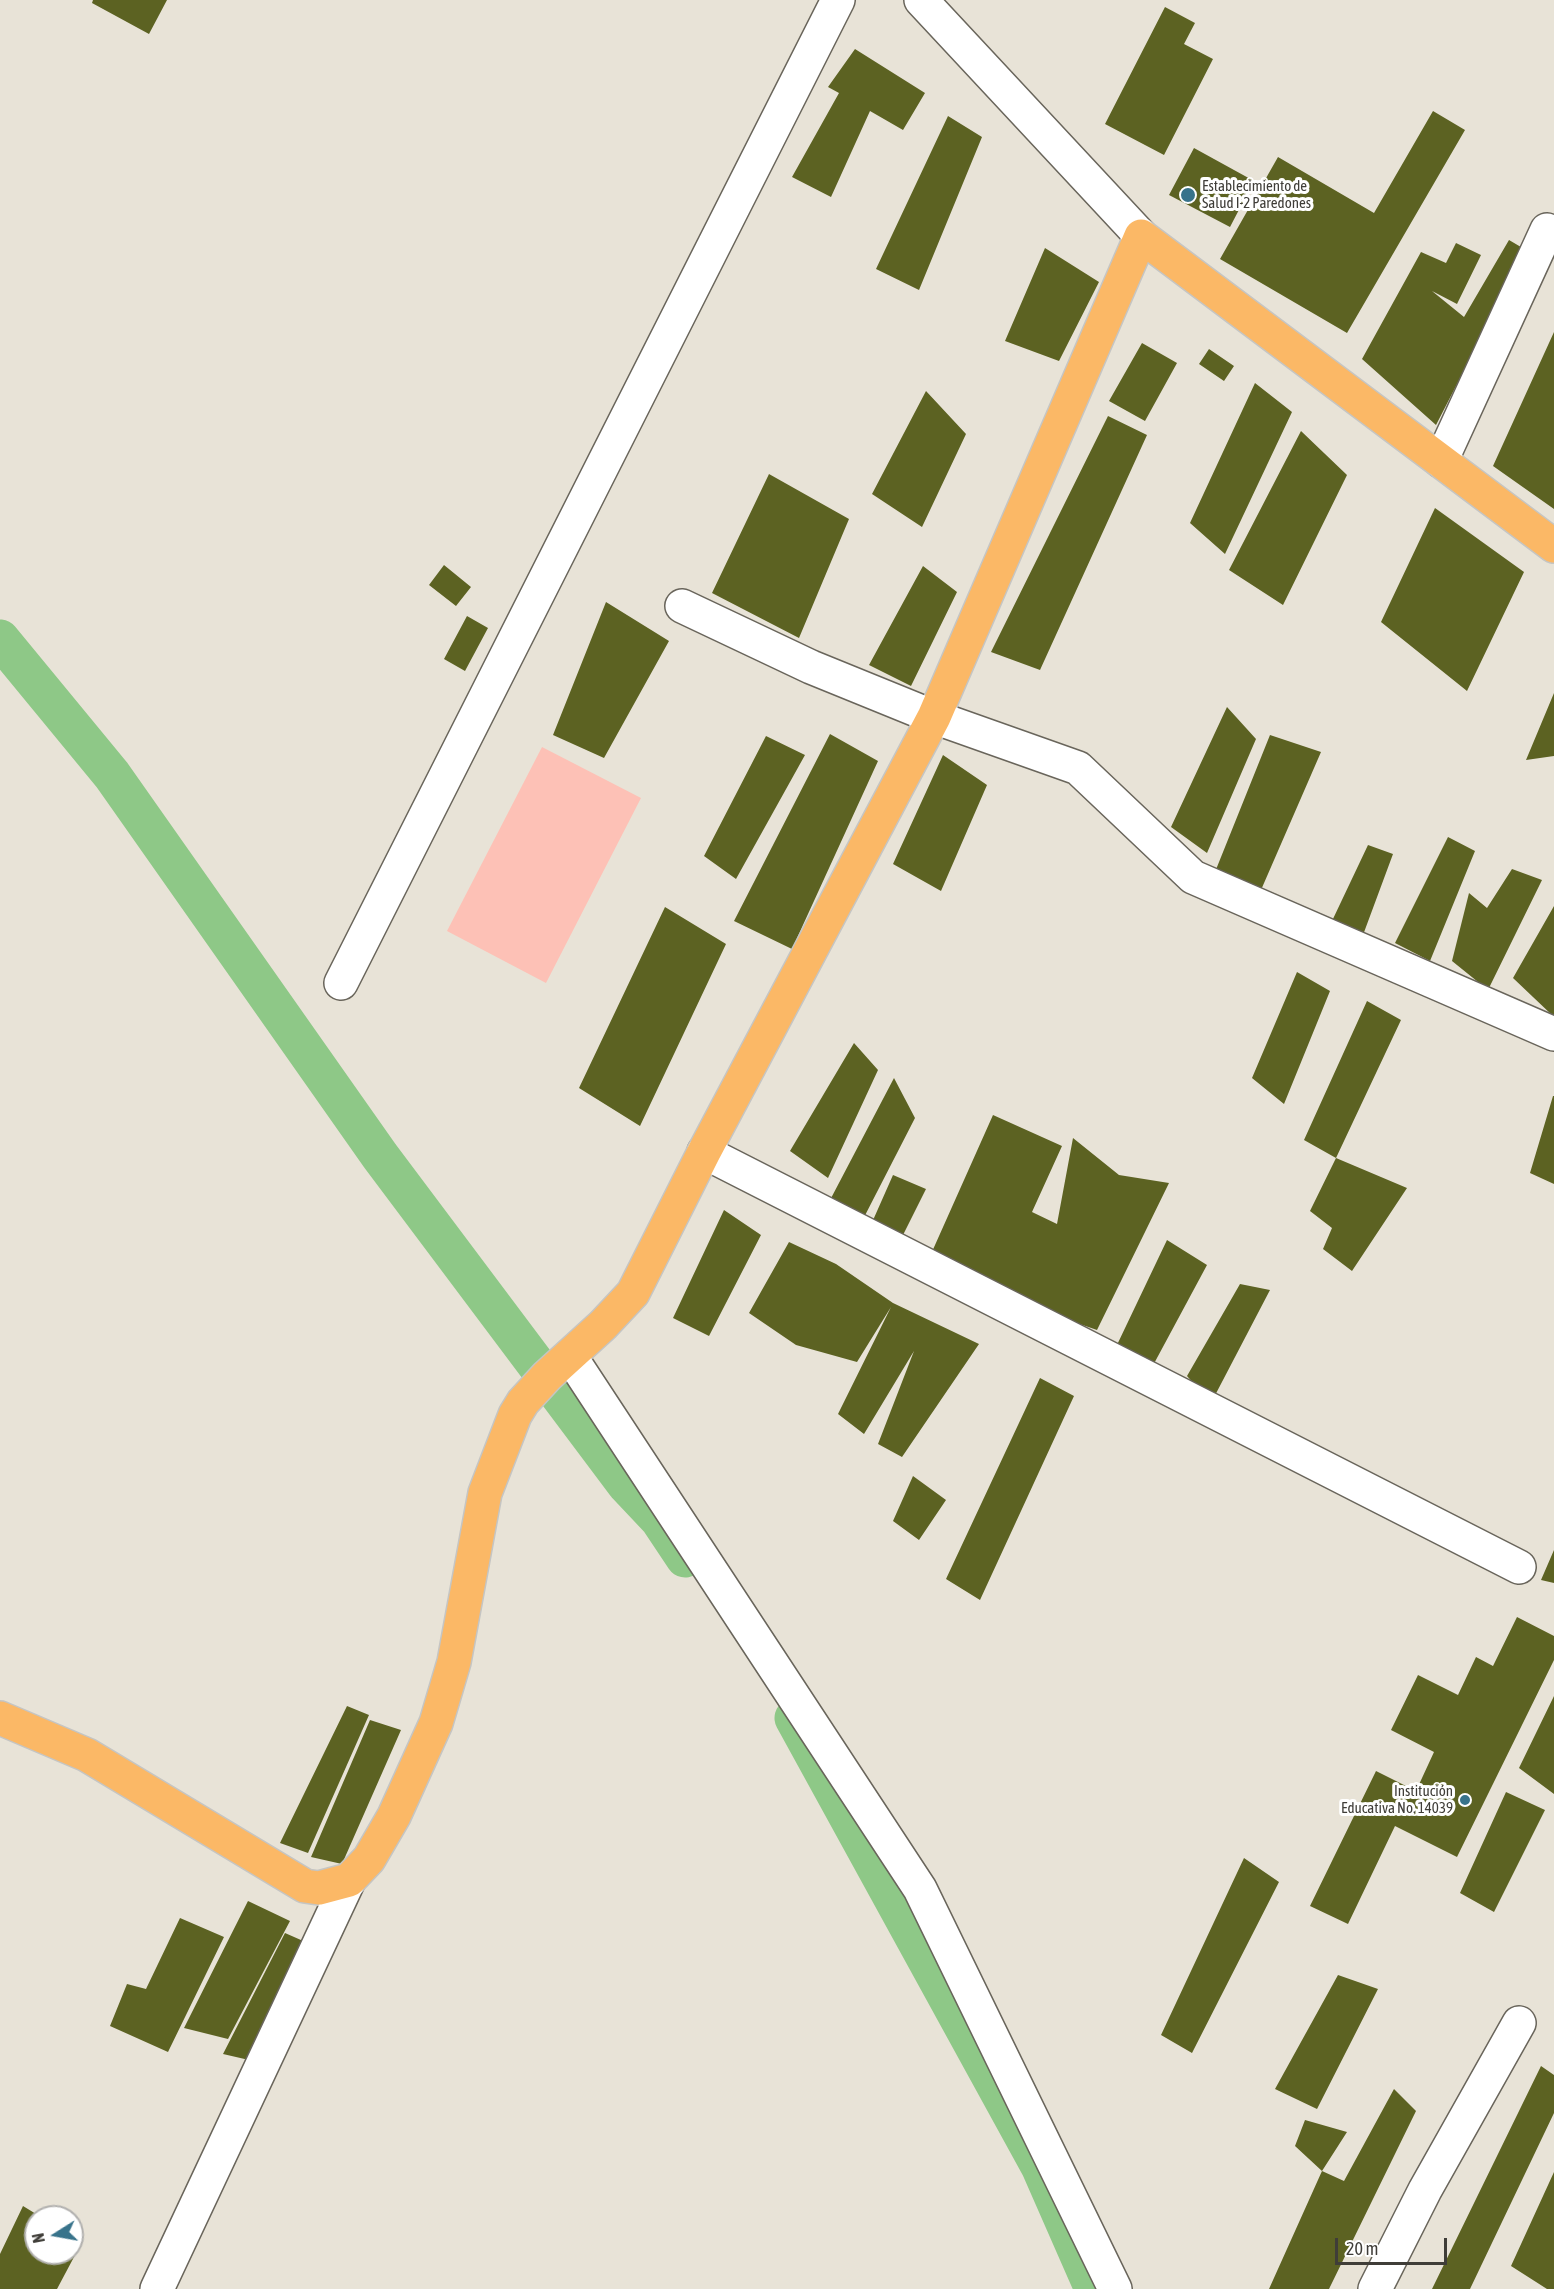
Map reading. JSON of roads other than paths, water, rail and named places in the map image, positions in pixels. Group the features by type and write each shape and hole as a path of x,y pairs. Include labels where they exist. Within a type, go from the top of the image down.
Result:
{"main road":[{"path":"0,1718 87,1755 298,1883 319,1888 349,1880 369,1859 389,1824 436,1723 454,1662 485,1493 515,1414 523,1402 633,1293 704,1152 934,717 1141,236 1554,546"}],"street":[{"path":"341,983 838,0"},
{"path":"921,0 1141,236"},
{"path":"1441,461 1547,230 1554,233"},
{"path":"682,606 811,667 934,717 1078,768 1193,877 1554,1034"},
{"path":"704,1152 1519,1567"},
{"path":"559,1366 920,1889 1115,2289"},
{"path":"157,2289 349,1880"},
{"path":"1375,2289 1425,2190 1519,2023"}],"waterway":[{"path":"0,639 112,775 380,1156 626,1484 659,1519 685,1558"},
{"path":"794,1718 1040,2166 1094,2289"}],"place":[{"name":"Establecimiento de Salud I-2 Paredones","path":"1188,195"},
{"name":"Institución Educativa No. 14039","path":"1465,1800"}]}
